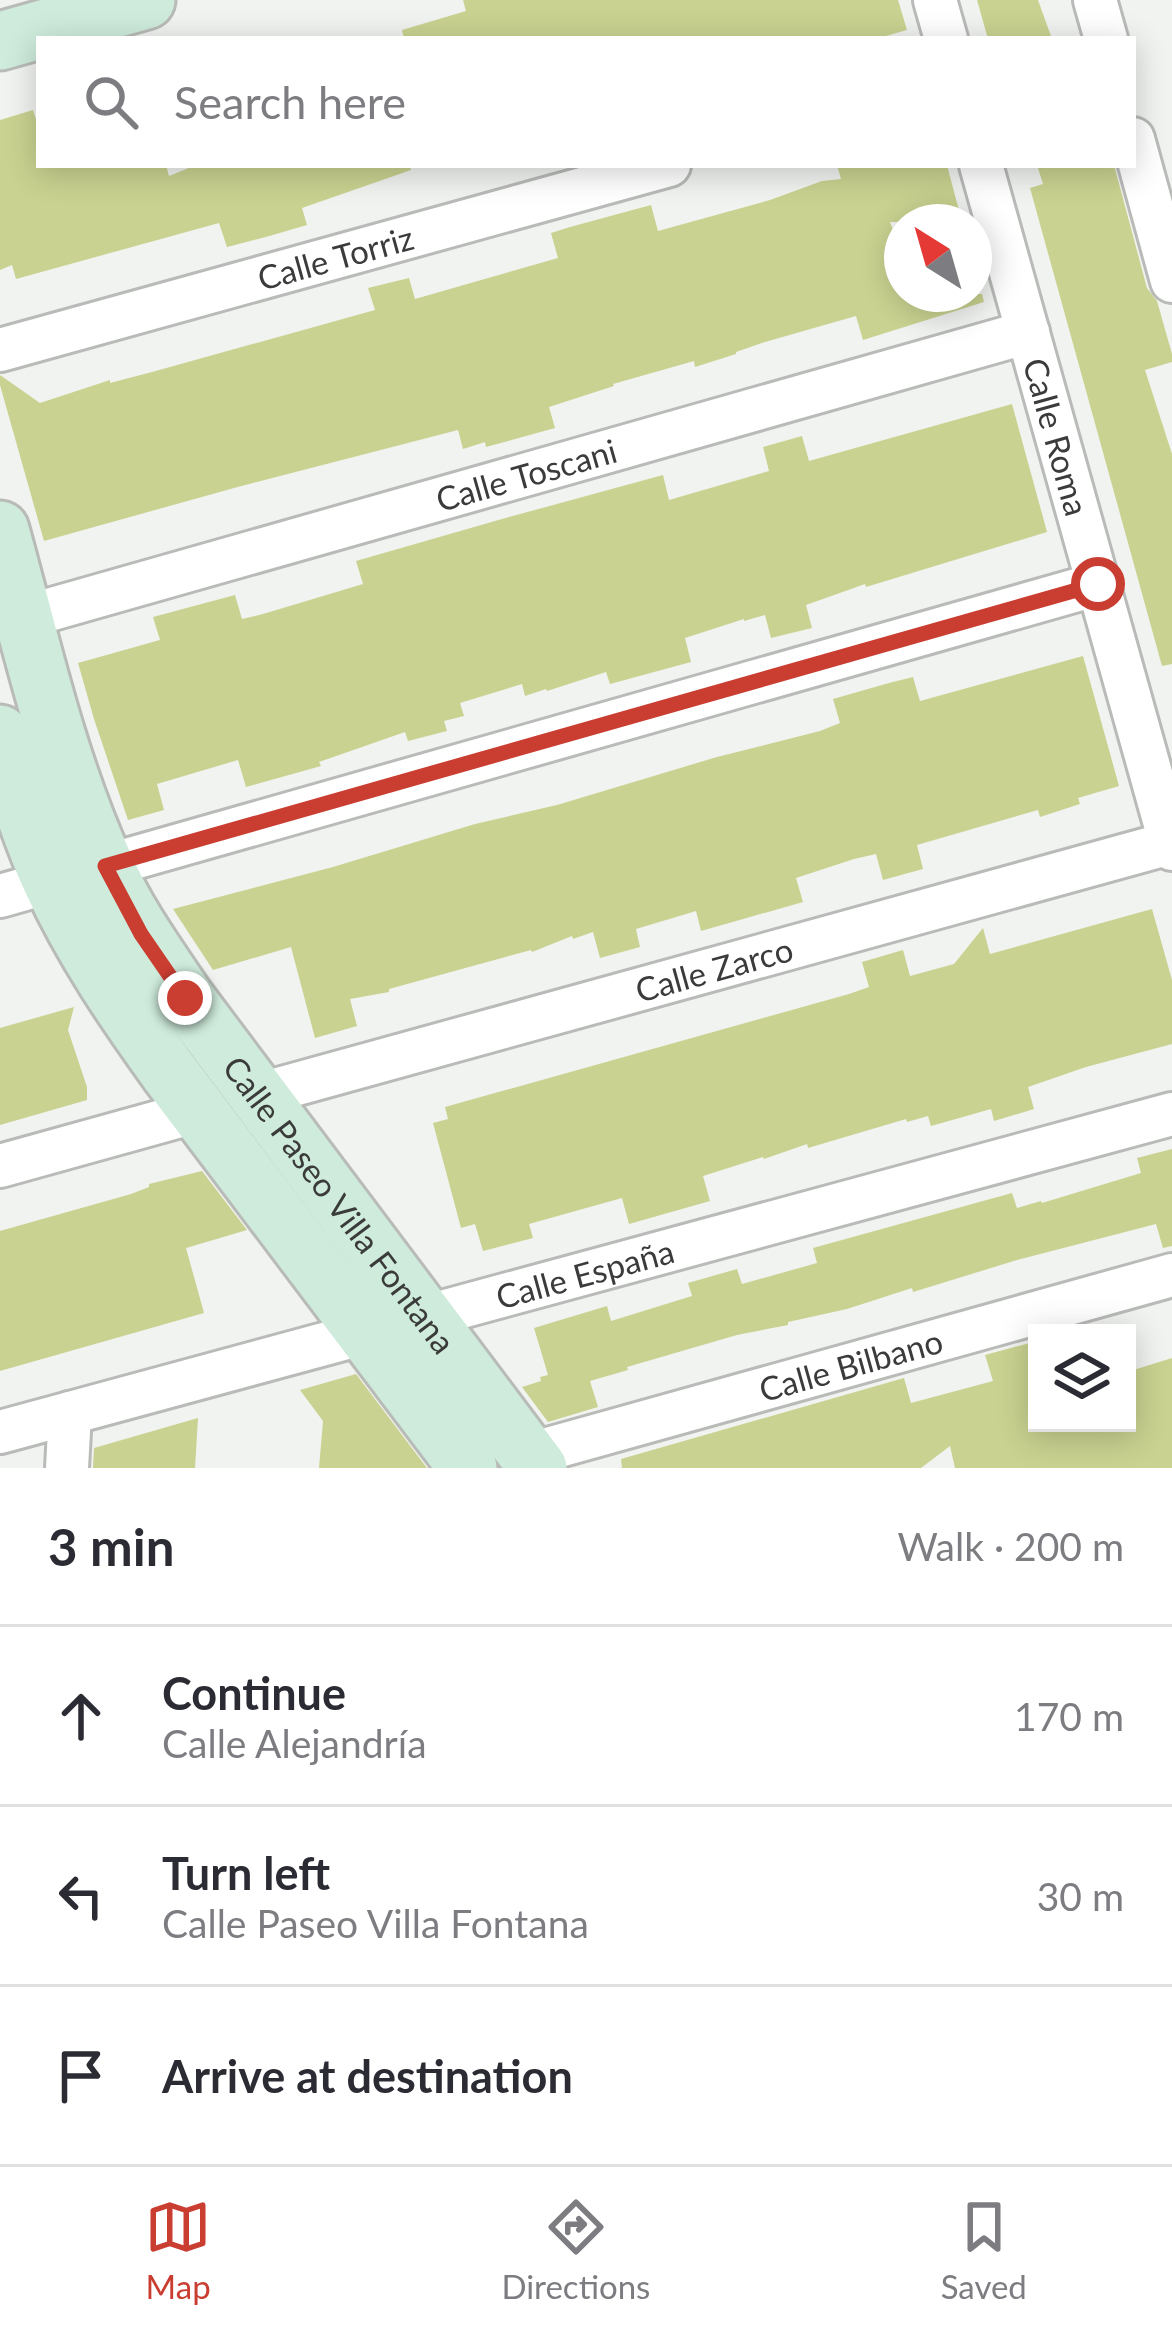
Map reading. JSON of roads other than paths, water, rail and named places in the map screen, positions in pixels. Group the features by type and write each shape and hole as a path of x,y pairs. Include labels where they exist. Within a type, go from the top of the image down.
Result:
{"street":[{"path":"0,40 146,0"},
{"path":"934,0 945,36"},
{"path":"1095,0 1105,36"},
{"path":"1136,150 1172,281"},
{"name":"Calle Torriz","path":"0,350 658,168"},
{"name":"Calle Roma","path":"982,168 1171,846"},
{"name":"Calle Toscani","path":"24,616 1028,332"},
{"name":"Calle Paseo Villa Fontana","path":"0,530 57,735 52,881"},
{"path":"52,881 1098,584"},
{"name":"Calle Paseo Villa Fontana","path":"0,734 22,807 52,881 116,996 468,1468"},
{"name":"Calle Zarco","path":"257,1095 1171,846"},
{"name":"Calle Paseo Villa Fontana","path":"52,881 141,934 534,1461"},
{"path":"0,1166 198,1111"},
{"name":"Calle España","path":"0,1432 1172,1114"},
{"name":"Calle Bilbano","path":"534,1461 1172,1274"},
{"path":"67,1468 70,1413"}]}
